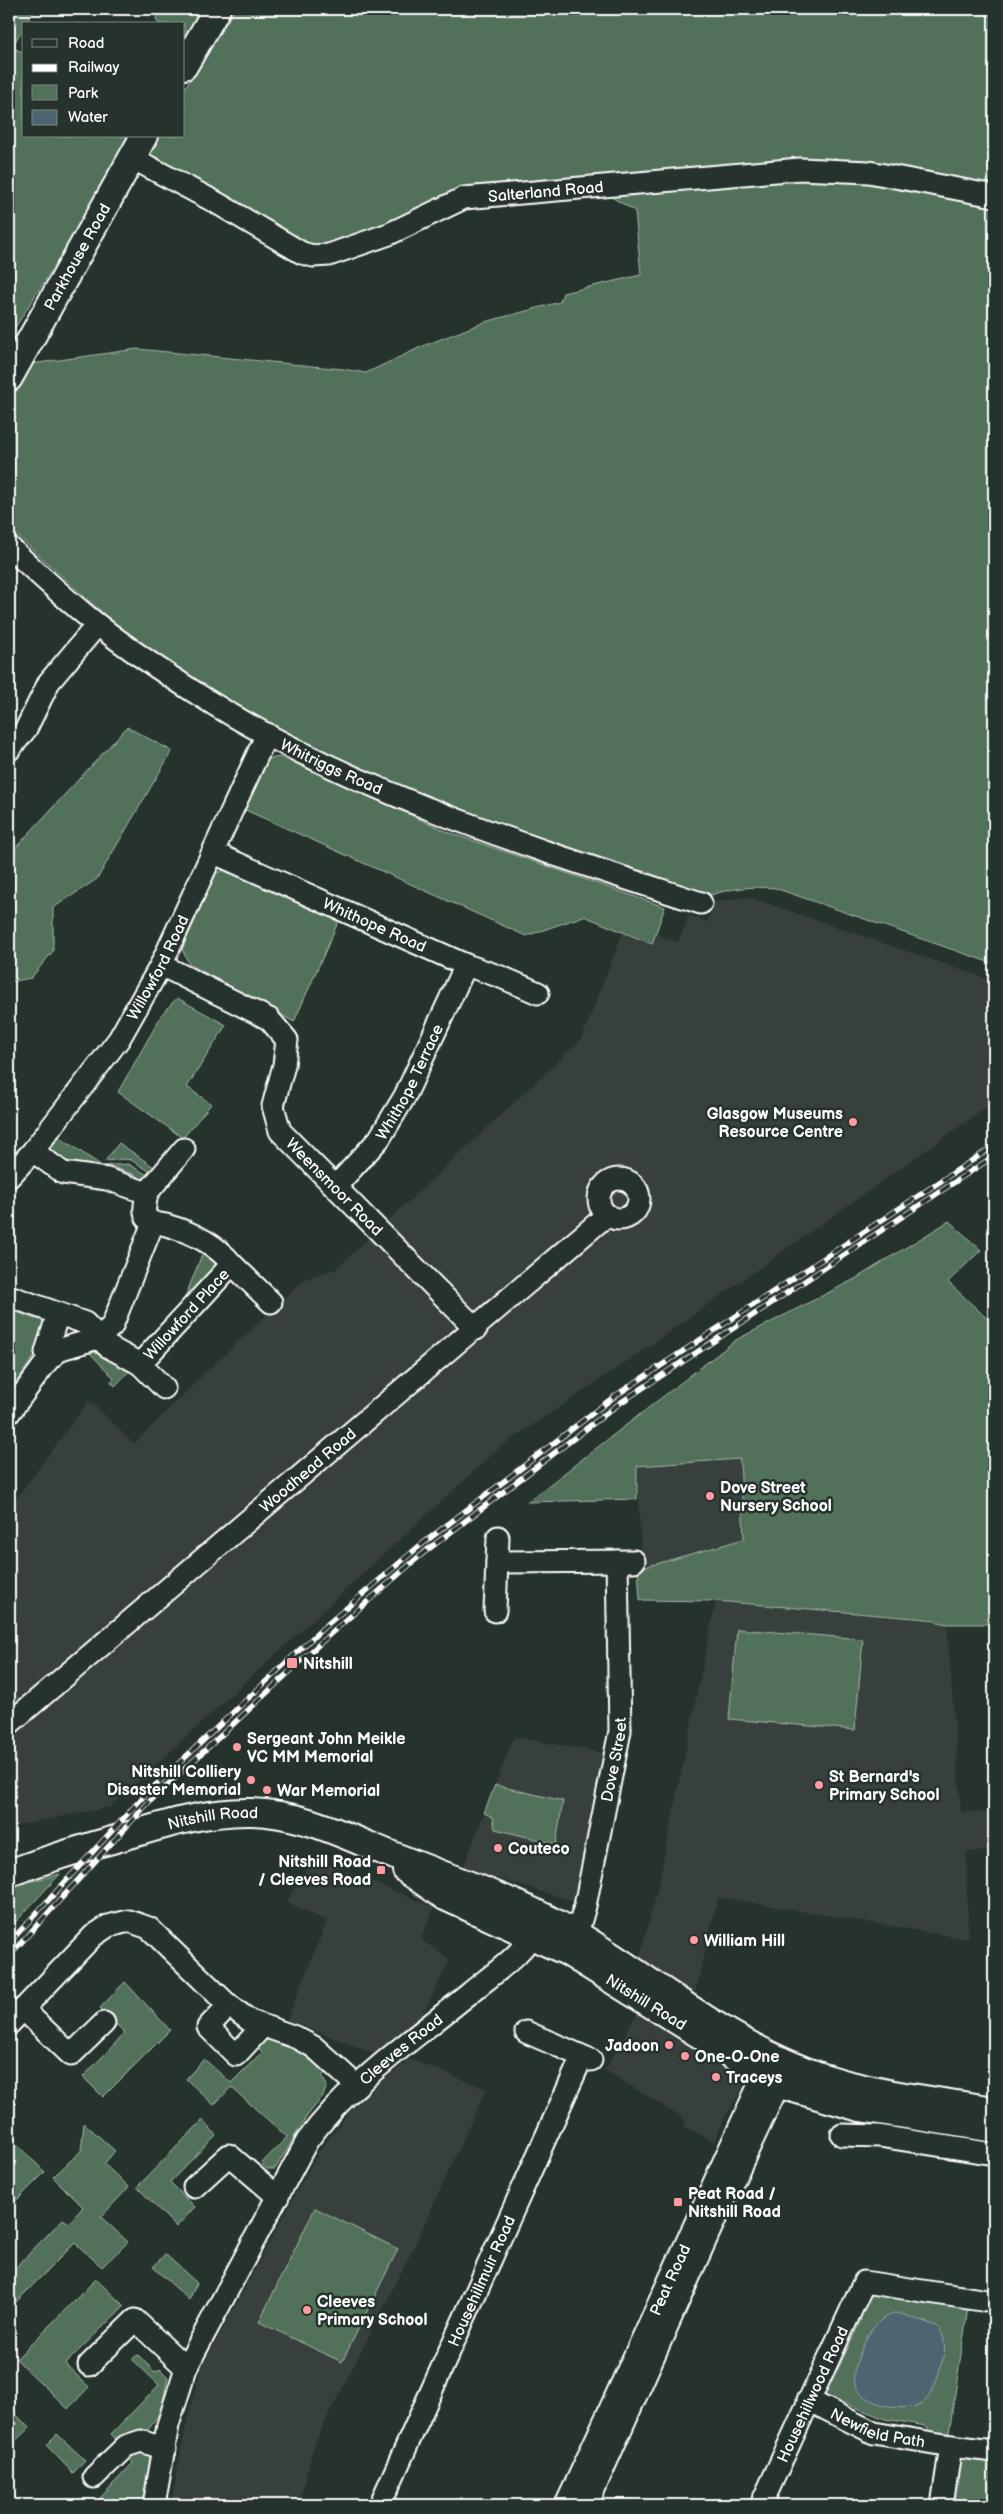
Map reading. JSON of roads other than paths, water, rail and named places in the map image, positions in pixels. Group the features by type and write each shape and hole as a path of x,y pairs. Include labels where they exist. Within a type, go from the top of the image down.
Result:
{"main road":[{"path":"185,64 217,9"},
{"name":"Parkhouse Road","path":"9,378 138,147"},
{"name":"Nitshill Road","path":"9,1873 53,1857 167,1824 233,1812 289,1816 327,1827 372,1847 445,1897 538,1927 572,1943 776,2070 860,2108 994,2129"},
{"name":"Nitshill Road","path":"9,1860 53,1857"},
{"name":"Nitshill Road","path":"776,2070 864,2088 994,2110"}],"street":[{"name":"Salterland Road","path":"138,147 217,203 302,253 313,256 329,255 389,234 464,198 800,169 869,172 994,196"},
{"name":"Whitriggs Road","path":"9,546 97,625 203,698 266,734 406,800 701,903"},
{"path":"9,750 26,729 49,682 97,625"},
{"name":"Willowford Road","path":"9,1177 33,1151 119,1039 161,965 214,853 266,734"},
{"name":"Whithope Road","path":"214,853 466,965 501,977 538,993"},
{"name":"Weensmoor Road","path":"161,965 269,1019 287,1040 284,1065 273,1106 280,1131 476,1328"},
{"name":"Whithope Terrace","path":"335,1187 378,1139 405,1096 466,965"},
{"path":"9,1413 48,1360 61,1349 98,1338 112,1326 153,1223 144,1212 147,1193 184,1149"},
{"path":"33,1151 63,1174 107,1179 147,1193"},
{"name":"Woodhead Road","path":"9,1724 607,1215"},
{"name":"Willowford Place","path":"153,1223 165,1224 213,1245 271,1302"},
{"name":"Willowford Place","path":"9,1296 85,1324 107,1346 140,1364 232,1264"},
{"path":"48,1360 46,1352 58,1314"},
{"path":"140,1364 164,1388"},
{"path":"495,1611 498,1537"},
{"name":"Dove Street","path":"497,1562 626,1561 620,1732 585,1906 572,1943"},
{"path":"9,2024 93,1936 108,1926 129,1921 149,1928 229,2005 250,2022 295,2037 314,2047 357,2086"},
{"name":"Cleeves Road","path":"154,2505 168,2425 186,2368 307,2141 324,2118 357,2086 503,1965 538,1927"},
{"path":"229,2005 208,2027 236,2055 263,2026"},
{"path":"23,2009 70,2055 104,2023"},
{"name":"Househillmuir Road","path":"380,2505 587,2058 526,2032"},
{"name":"Peat Road","path":"566,2505 776,2070"},
{"name":"Peat Road","path":"587,2505 711,2228 776,2070"},
{"path":"842,2135 879,2136 994,2154"},
{"path":"194,2187 229,2154 278,2197"},
{"name":"Househillwood Road","path":"761,2505 864,2282 994,2302"},
{"path":"88,2365 135,2320 186,2368"},
{"name":"Newfield Path","path":"808,2400 874,2433 950,2446 994,2451"},
{"path":"94,2477 126,2446 141,2442 165,2449"},
{"path":"942,2505 950,2446"}],"water":[{"path":"898,2313 937,2326 942,2334 945,2348 936,2382 926,2400 919,2405 898,2408 876,2403 867,2398 859,2391 855,2384 854,2371 871,2330 885,2317"}],"railway":[{"path":"9,1943 143,1797 323,1628 417,1548 615,1396 994,1146"},
{"path":"9,1956 148,1803 329,1635 422,1554 620,1403 994,1156"}],"place":[{"name":"Glasgow Museums Resource Centre","path":"853,1122"},
{"name":"Dove Street Nursery School","path":"710,1496"},
{"name":"Nitshill","path":"292,1663"},
{"name":"Sergeant John Meikle VC MM Memorial","path":"237,1747"},
{"name":"Nitshill Colliery Disaster Memorial","path":"251,1780"},
{"name":"St Bernard's Primary School","path":"819,1785"},
{"name":"War Memorial","path":"267,1790"},
{"name":"Couteco","path":"498,1848"},
{"name":"Nitshill Road / Cleeves Road","path":"381,1870"},
{"name":"William Hill","path":"694,1940"},
{"name":"Jadoon","path":"669,2045"},
{"name":"One-O-One","path":"685,2056"},
{"name":"Traceys","path":"716,2077"},
{"name":"Peat Road / Nitshill Road","path":"678,2202"},
{"name":"Cleeves Primary School","path":"307,2310"}]}
